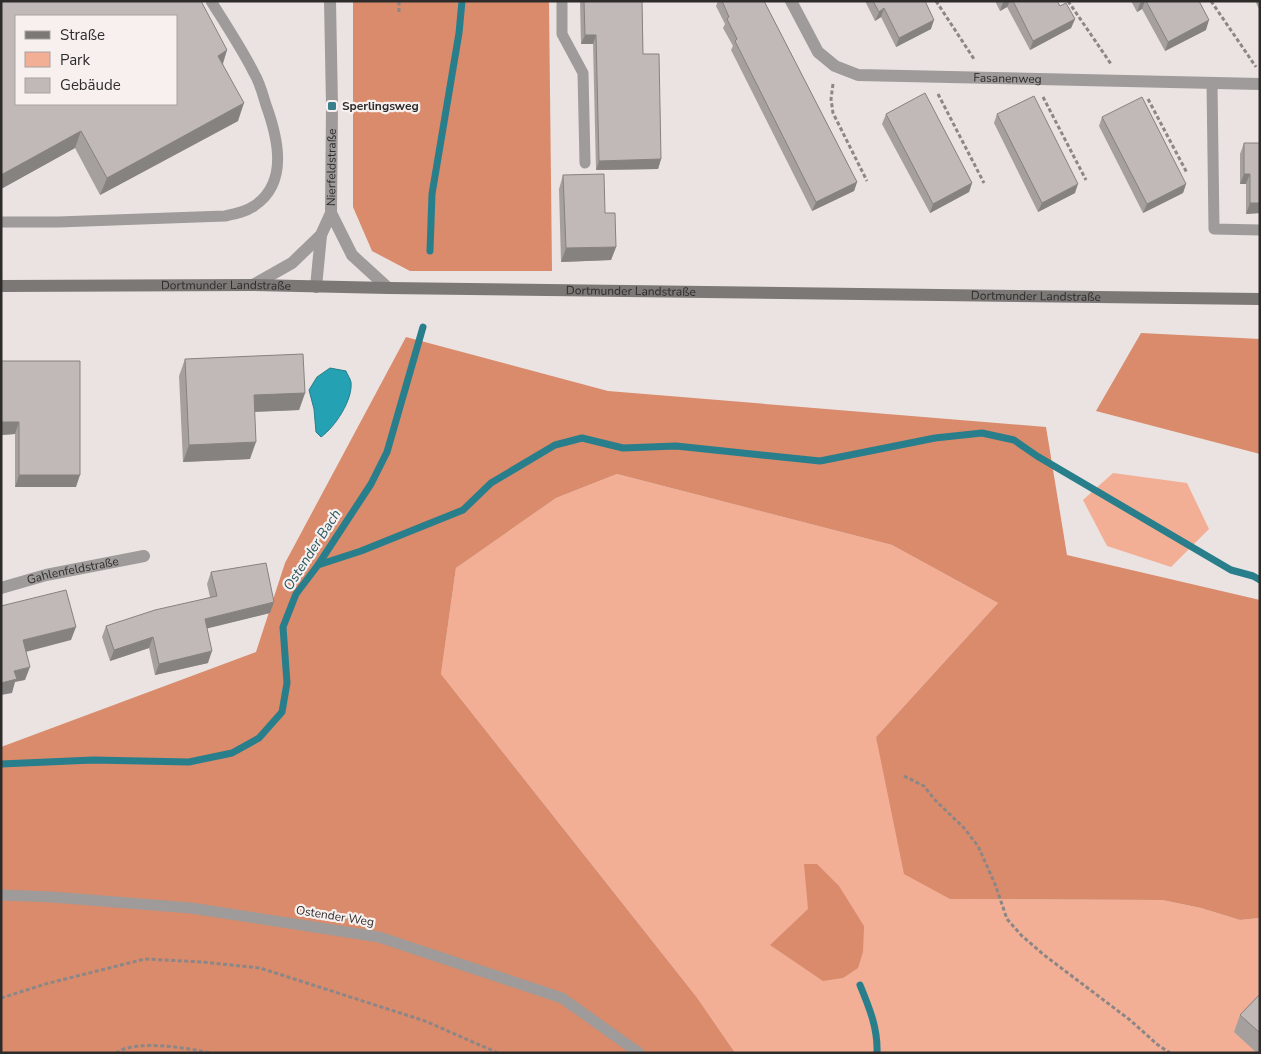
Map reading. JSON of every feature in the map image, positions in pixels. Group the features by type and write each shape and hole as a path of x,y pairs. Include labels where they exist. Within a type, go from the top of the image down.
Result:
{"main road":[{"name":"Dortmunder Landstraße","path":"1,286 253,285 1260,299"}],"street":[{"name":"Nierfeldstraße","path":"316,286 321,235 331,213 332,106 330,1"},
{"name":"Fasanenweg","path":"792,1 818,52 835,66 858,74 1260,84"},
{"name":"Nierfeldstraße","path":"331,213 352,255 388,288"},
{"name":"Nierfeldstraße","path":"253,285 292,263 321,235"},
{"name":"Gahlenfeldstraße","path":"1,588 46,575 144,556"}],"lane":[{"path":"1,222 58,222 225,216 254,206 270,192 277,174 277,146 272,122 255,74 211,1"},
{"path":"562,1 562,34 582,72 584,163"},
{"path":"1212,83 1214,229 1260,230"},
{"name":"Ostender Weg","path":"1,895 191,908 379,937 562,998 639,1053"}],"path":[{"path":"399,1 399,12"},
{"path":"936,1 986,77"},
{"path":"1068,1 1123,81"},
{"path":"1211,1 1260,72"},
{"path":"835,66 831,99 833,113 867,181"},
{"path":"928,76 984,183"},
{"path":"1034,79 1086,180"},
{"path":"1139,81 1187,174"},
{"path":"904,776 924,786 964,828 978,846 995,884 1007,919 1021,935 1170,1053"},
{"path":"1,998 49,983 145,959 260,968 425,1021 498,1053"},
{"path":"116,1053 120,1050 144,1045 191,1049 210,1053"}],"green space":[{"path":"1113,473 1187,483 1209,529 1171,567 1107,546 1083,500"},
{"path":"617,474 892,545 998,603 876,737 950,899 1162,900 1201,908 1240,920 1260,918 1260,1053 717,1053 695,995 441,674 456,568 556,498"}],"shaded area":[{"path":"353,1 549,1 552,271 410,271 372,251 353,207"},
{"path":"1141,333 1260,339 1260,454 1096,411"},
{"path":"406,337 608,391 1046,427 1067,555 1260,600 1260,918 1240,920 1201,908 1162,900 950,899 904,874 876,737 998,603 892,545 617,474 556,498 456,568 441,674 695,995 735,1053 1,1053 1,747 256,652 285,563"},
{"path":"804,864 817,864 839,886 864,926 863,952 858,968 843,978 823,981 770,945 808,909"}],"water":[{"path":"330,368 346,371 351,382 351,389 346,405 337,420 321,437 316,432 314,409 309,390 317,377"}],"building":[{"path":"1,1 201,1 227,50 218,56 244,103 107,178 81,131 1,175"},
{"path":"584,1 642,1 643,54 659,54 661,159 599,161 596,35 585,35"},
{"path":"722,1 764,1 857,182 816,202 735,41 737,39 727,19 729,17"},
{"path":"873,1 925,1 934,20 899,38 884,8 879,12"},
{"path":"1013,1 1057,1 1060,6 1066,3 1075,19 1033,41"},
{"path":"1146,1 1199,1 1209,20 1168,42"},
{"path":"925,93 972,183 933,204 886,114"},
{"path":"1034,96 1078,184 1042,203 997,114"},
{"path":"1142,97 1186,184 1147,204 1102,117"},
{"path":"1244,143 1260,143 1260,203 1250,203 1250,174 1244,174"},
{"path":"604,174 605,213 615,213 616,247 566,248 563,175"},
{"path":"303,354 305,393 254,395 256,442 189,445 185,359"},
{"path":"1,361 80,361 80,475 19,475 19,422 1,422"},
{"path":"266,563 274,602 205,619 212,651 159,664 153,637 114,650 106,626 155,610 217,596 211,572"},
{"path":"66,590 76,627 23,640 30,667 14,671 17,679 1,683 1,606"},
{"path":"1260,994 1260,1033 1240,1015"}],"waterway":[{"path":"430,251 432,194 459,33 462,1"},
{"name":"Ostender Bach","path":"1,764 93,760 189,762 232,753 259,738 282,712 287,683 283,627 296,594 318,565 371,484 387,452 423,327"},
{"path":"318,565 361,551 463,510 491,483 555,445 582,438 623,448 676,446 820,461 935,438 982,433 1014,440 1037,456 1231,570 1260,580"},
{"path":"860,985 870,1010 877,1053"}],"place":[{"name":"Sperlingsweg","path":"332,106"}]}
